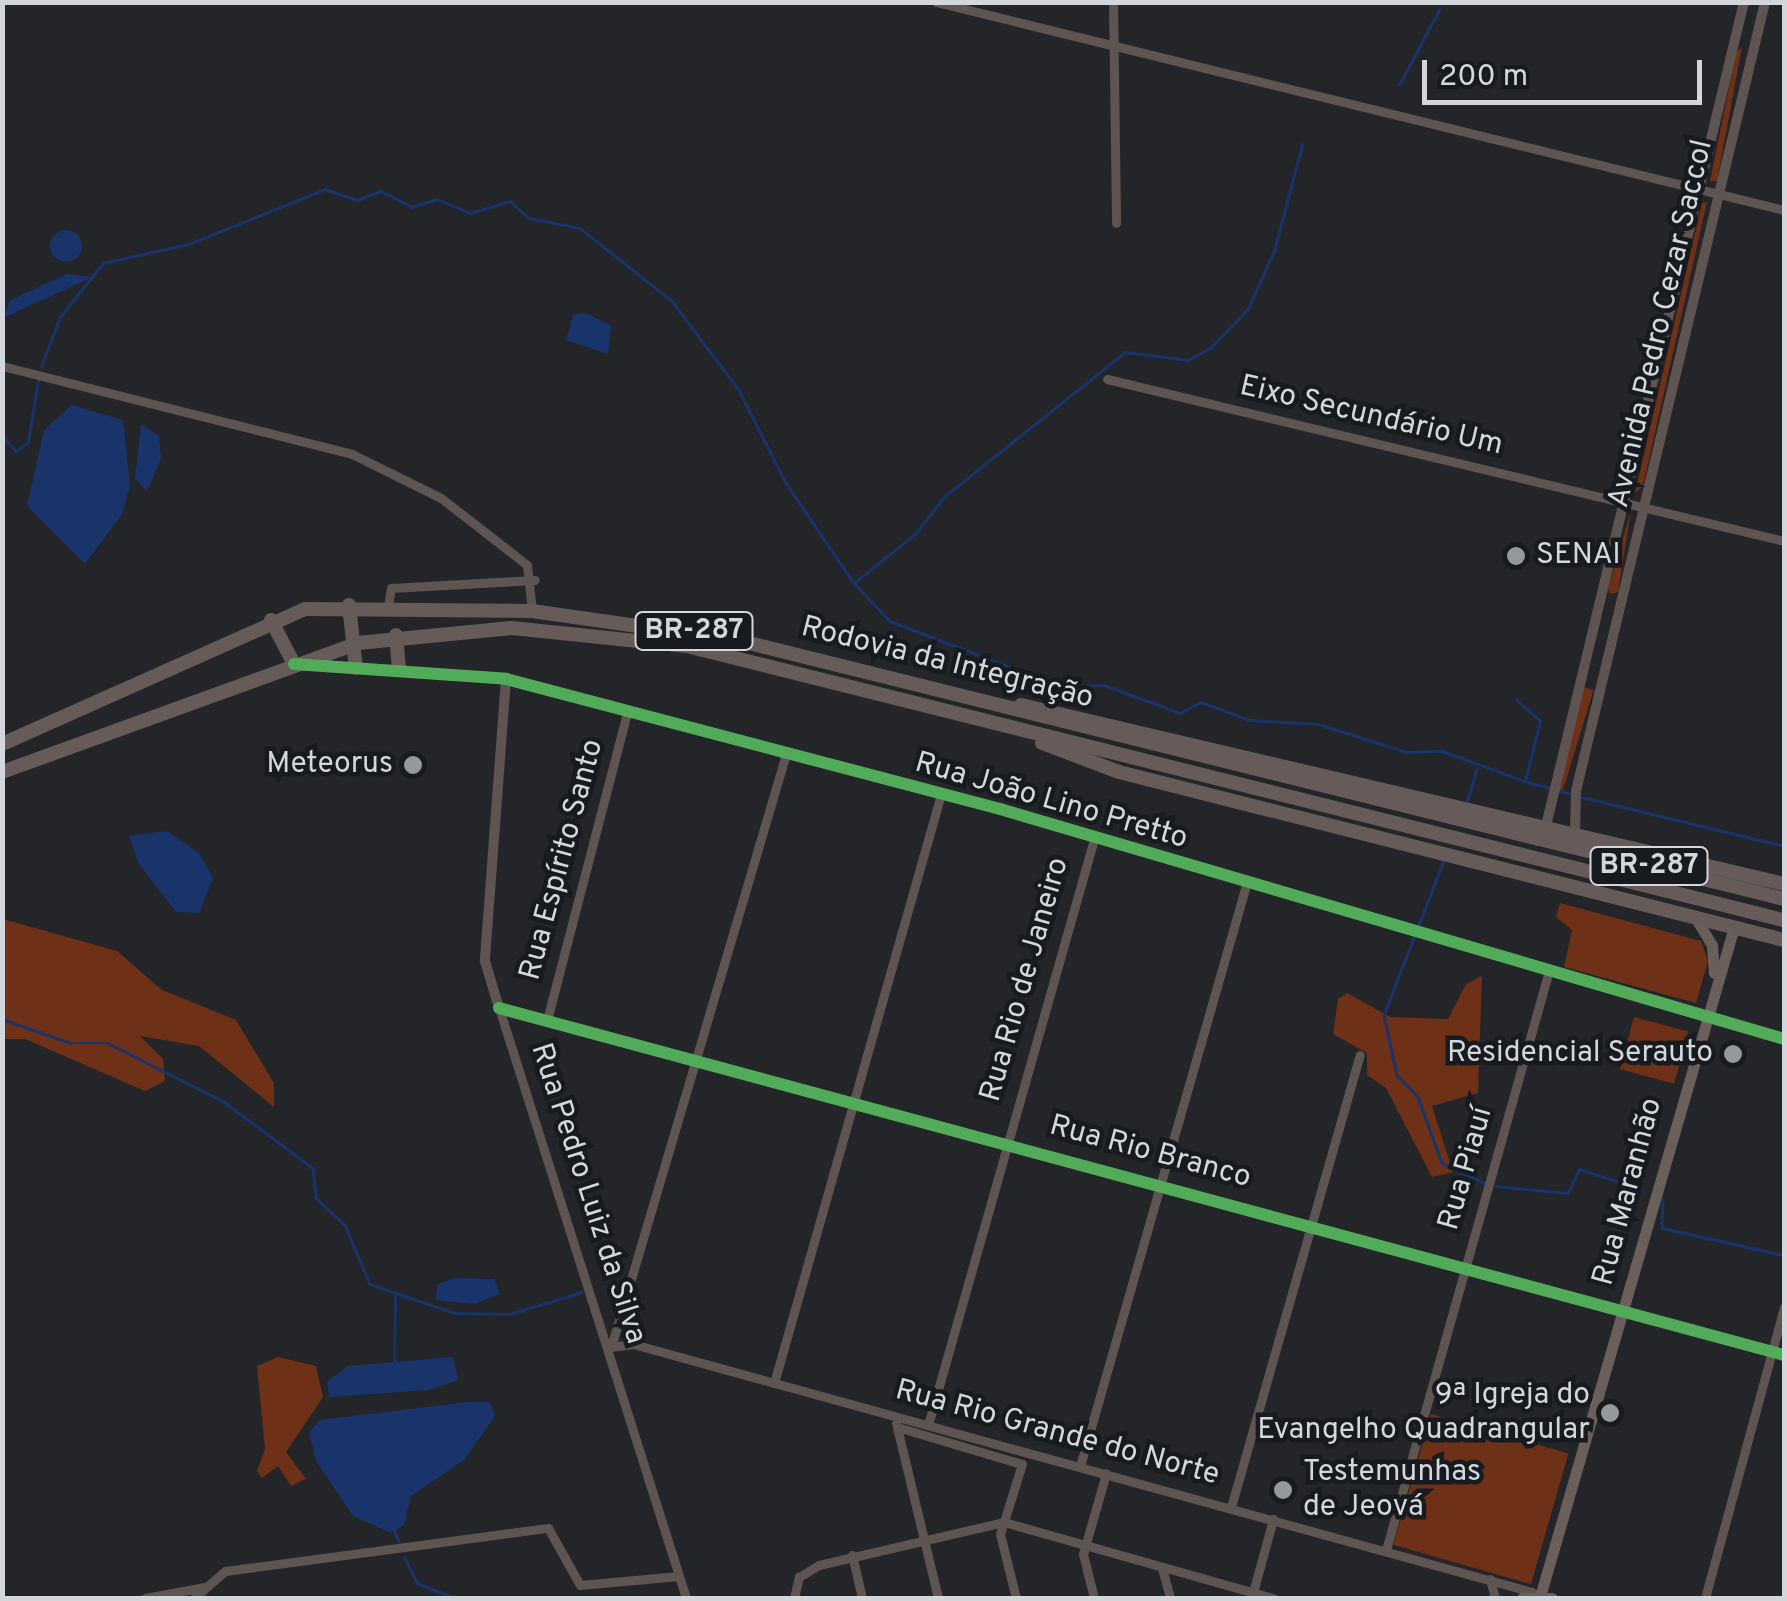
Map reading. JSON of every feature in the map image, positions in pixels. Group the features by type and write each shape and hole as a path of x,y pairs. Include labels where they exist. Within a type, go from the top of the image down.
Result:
{"highway":[{"name":"Rodovia da Integração","path":"2,744 123,696 271,620 349,605 532,611 686,630 1542,832"},
{"path":"349,605 358,644 356,668"},
{"path":"271,620 294,664"},
{"name":"Rodovia da Integração","path":"2,772 358,644 396,634 512,628 654,641 1784,920"},
{"path":"396,634 398,669"},
{"name":"BR-287","path":"989,721 1119,772 1784,940"},
{"name":"BR-287","path":"1542,832 1575,833 1784,884"},
{"name":"BR-287","path":"1542,832 1784,899"},
{"path":"1542,832 1542,876"},
{"path":"1734,927 1748,874"}],"main road":[{"name":"Rua Maranhão","path":"1695,917 1712,945 1714,977"},
{"name":"Rua Maranhão","path":"1543,1596 1714,977 1734,927"}],"street":[{"path":"936,2 1784,210"},
{"path":"1112,2 1116,223"},
{"name":"Avenida Pedro Cezar Saccol","path":"1542,832 1744,2"},
{"name":"Avenida Pedro Cezar Saccol","path":"1575,833 1576,791 1765,2"},
{"path":"2,366 352,454 441,498 535,580"},
{"name":"Eixo Secundário Um","path":"1106,380 1784,541"},
{"path":"388,606 391,588 535,580"},
{"path":"532,611 535,580"},
{"name":"Rua João Lino Pretto","path":"294,664 506,680 941,794 1548,974 1784,1039"},
{"name":"Rua Pedro Luiz da Silva","path":"506,680 484,961 611,1348 686,1598"},
{"name":"Rua Espírito Santo","path":"546,1020 627,712"},
{"path":"611,1348 786,754"},
{"path":"774,1383 860,1102 941,794"},
{"name":"Rua Rio de Janeiro","path":"928,1425 1005,1140 1094,838"},
{"path":"1080,1466 1246,886"},
{"name":"Rua Piauí","path":"1386,1550 1548,974"},
{"name":"Rua Rio Branco","path":"500,1008 1313,1223 1784,1355"},
{"path":"1230,1508 1360,1054"},
{"path":"1705,1598 1784,1307"},
{"name":"Rua Rio Grande do Norte","path":"611,1348 632,1344 1543,1596"},
{"path":"894,1415 938,1598"},
{"path":"897,1428 1022,1464 1004,1522 1016,1598"},
{"path":"1094,1598 1086,1545 1106,1473"},
{"path":"1252,1596 1273,1519"},
{"path":"794,1598 799,1577 852,1555 1004,1522 1252,1596 1273,1598"},
{"path":"194,1598 205,1587 239,1569 548,1528 580,1585 679,1576"},
{"path":"852,1555 862,1598"},
{"path":"1162,1568 1170,1598"},
{"path":"1490,1579 1495,1598"},
{"path":"145,1598 205,1587"}],"shaded area":[{"path":"1742,47 1717,181 1710,181 1736,53"},
{"path":"1707,202 1643,486 1635,493 1702,203"},
{"path":"1631,511 1618,592 1611,594 1608,589"},
{"path":"1584,687 1594,690 1563,791 1553,788"},
{"path":"1560,903 1701,941 1708,961 1696,1003 1564,967 1572,930 1556,917"},
{"path":"3,919 117,951 162,990 236,1020 274,1083 274,1107 199,1046 140,1036 163,1059 165,1081 145,1091 25,1039 3,1039"},
{"path":"1482,976 1478,1093 1432,1106 1453,1172 1432,1177 1386,1088 1367,1075 1367,1053 1333,1034 1338,999 1347,993 1390,1017 1448,1019 1466,984"},
{"path":"1634,1017 1688,1031 1674,1084 1620,1069"},
{"path":"278,1357 316,1366 323,1397 286,1452 306,1479 291,1486 278,1466 262,1478 257,1471 265,1449 257,1366"},
{"path":"1431,1414 1568,1453 1531,1584 1394,1545"}],"water":[{"path":"66,230 77,235 82,246 77,257 66,262 55,257 50,246 55,235"},
{"path":"67,274 93,277 3,318 10,300"},
{"path":"586,313 611,326 608,354 566,340 573,315"},
{"path":"72,405 123,420 130,485 122,514 85,564 27,506 44,430"},
{"path":"141,424 159,436 161,459 147,491 135,479"},
{"path":"167,831 199,853 213,878 199,913 176,912 139,864 129,836"},
{"path":"454,1278 494,1279 500,1294 475,1304 436,1300 437,1285"},
{"path":"453,1357 458,1380 429,1390 329,1397 327,1382 348,1366"},
{"path":"490,1402 495,1416 464,1460 411,1496 404,1525 391,1533 353,1516 316,1461 309,1432 320,1420"}],"waterway":[{"path":"1399,85 1439,10"},
{"path":"854,583 916,533 944,497 1125,352 1188,360 1211,347 1248,309 1274,251 1302,145"},
{"path":"41,367 60,317 103,263 189,244 325,189 357,200 381,191 412,207 437,199 470,213 510,201 529,218 580,228 672,301 739,390 786,483 854,583 890,621 1060,686 1104,685 1180,713 1201,702 1250,720 1318,724 1407,752 1442,751 1525,781 1540,721 1516,700"},
{"path":"2,435 16,451 28,442 38,381"},
{"path":"1466,804 1477,769"},
{"path":"1525,781 1550,788"},
{"path":"1558,790 1574,795"},
{"path":"1582,797 1784,846"},
{"path":"1445,858 1384,1015 1397,1075 1418,1097 1442,1163 1484,1183"},
{"path":"2,1019 71,1043 108,1043 223,1101 313,1168 316,1198 345,1225 370,1284 454,1313 510,1314 582,1292"},
{"path":"1496,1186 1568,1193 1579,1169 1642,1189"},
{"path":"1663,1198 1662,1228 1784,1255"},
{"path":"394,1362 395,1295"},
{"path":"393,1528 399,1541"},
{"path":"405,1557 417,1583 455,1598"}],"cycle path":[{"path":"294,664 506,679 1000,809 1784,1039"},
{"path":"499,1008 1784,1355"}],"place":[{"name":"SENAI","path":"1516,556"},
{"name":"Meteorus","path":"413,765"},
{"name":"Residencial Serauto","path":"1733,1054"},
{"name":"9ª Igreja do Evangelho Quadrangular","path":"1610,1413"},
{"name":"Testemunhas de Jeová","path":"1283,1490"}]}
